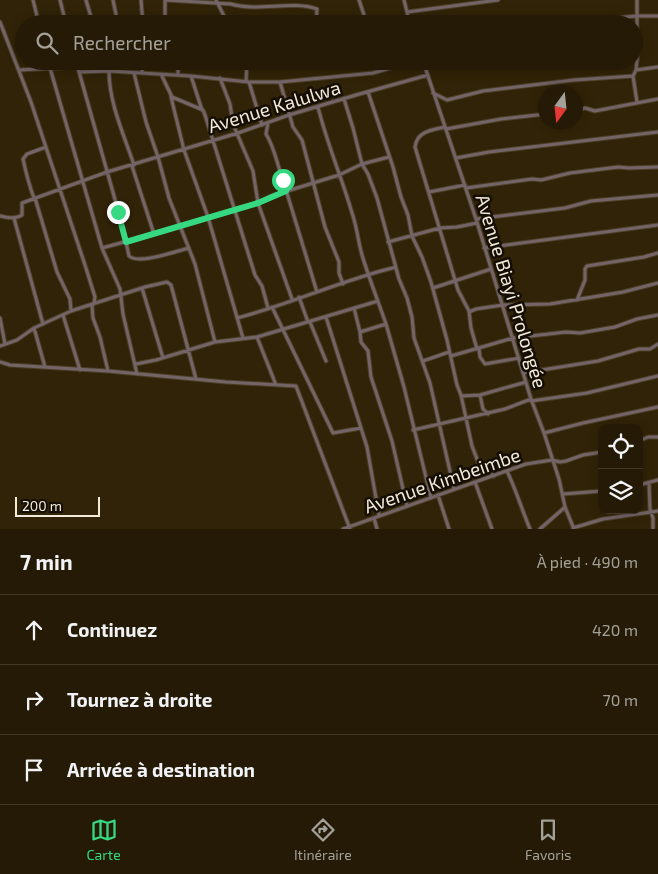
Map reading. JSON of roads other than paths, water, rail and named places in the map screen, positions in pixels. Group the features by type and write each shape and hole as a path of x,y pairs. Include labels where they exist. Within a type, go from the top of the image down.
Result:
{"street":[{"path":"33,0 37,15"},
{"path":"60,0 64,15"},
{"path":"86,0 90,15"},
{"path":"113,0 116,15"},
{"path":"140,0 142,15"},
{"path":"165,15 165,0 217,2 264,7 282,5 315,7 318,9 317,15"},
{"path":"360,0 364,15"},
{"path":"404,0 408,15"},
{"path":"407,12 498,0"},
{"path":"637,0 637,15"},
{"path":"217,2 224,15"},
{"path":"643,16 658,16"},
{"path":"0,22 15,60"},
{"path":"643,69 658,67"},
{"path":"19,70 95,297 92,306 93,318 100,336 108,370"},
{"path":"50,70 102,248 119,286 137,374"},
{"path":"178,70 178,75"},
{"path":"247,70 247,82 262,125"},
{"path":"189,248 145,259 134,260 129,256 79,72 109,71 220,78 247,82 280,82 373,73 383,70"},
{"name":"Avenue Biayi Prolongée","path":"426,70 477,221 531,400 563,494 565,507 574,528"},
{"path":"636,70 633,76 637,102"},
{"path":"109,71 112,96 154,234"},
{"path":"134,73 168,198 189,248 216,342"},
{"path":"161,74 170,95 184,150 208,217 243,338"},
{"path":"191,76 255,275 262,286 270,308 284,330 333,432 361,428"},
{"name":"Avenue Kalulwa","path":"34,198 107,172 133,166 289,115 428,76"},
{"path":"433,93 447,100 483,91 574,80 633,76"},
{"path":"220,78 230,104 232,120 253,171 258,203 292,299"},
{"path":"280,82 294,129 302,140 325,227 339,262 339,273 343,284"},
{"path":"368,92 408,215 412,236 433,288 467,418 472,446 480,467 487,469 494,476"},
{"path":"170,95 176,100 202,110"},
{"path":"344,99 354,128 362,164 377,198 388,242 412,317 415,343 423,361 440,424 444,452 454,489"},
{"path":"583,108 595,111 658,99"},
{"path":"318,108 325,136 332,151 353,214 368,274 386,324 404,387 430,498"},
{"path":"519,358 485,364 480,357 471,328 469,312 461,298 415,143 420,134 445,128 538,115"},
{"path":"268,123 266,134 272,145 317,292"},
{"path":"455,158 489,152 658,132"},
{"path":"46,147 27,154 23,159 27,172 26,180 34,198 57,272 70,299 71,311"},
{"path":"102,248 181,226 234,208 258,203 286,191 339,175 362,164 389,157"},
{"path":"429,192 532,179 541,180 603,168 658,167"},
{"path":"388,242 440,228 457,227 477,221 564,208 591,201 658,195"},
{"path":"0,216 14,218 22,215 22,203 34,198"},
{"path":"14,218 43,324"},
{"path":"484,248 658,225"},
{"path":"576,300 585,280 585,268 587,266 658,253"},
{"path":"237,318 343,284 368,274 396,267"},
{"path":"433,288 492,269"},
{"path":"0,346 17,340 34,328 71,311 167,282 170,283 196,379"},
{"path":"469,312 476,309 503,305 543,305 576,300 623,292 658,283"},
{"path":"142,288 163,358"},
{"path":"299,297 326,361"},
{"path":"136,364 216,342 257,337 284,330 378,301"},
{"path":"354,308 361,342 368,352 371,377 392,441 407,506"},
{"path":"63,315 80,370"},
{"path":"451,356 512,338 566,332 580,333 615,327 637,319 658,316"},
{"path":"326,317 367,447 380,516"},
{"path":"0,318 5,344"},
{"path":"360,332 386,324"},
{"path":"34,328 45,367"},
{"path":"257,337 276,385"},
{"path":"524,373 598,361 639,349 650,349 658,344"},
{"path":"423,361 450,352"},
{"path":"0,362 10,365 108,370 196,379 294,385 299,391 349,528"},
{"path":"413,430 488,414 531,400 586,393 658,376"},
{"path":"461,396 480,395 526,382"},
{"path":"480,395 483,409 488,414"},
{"path":"544,434 583,423 658,407"},
{"path":"643,439 658,437"},
{"name":"Avenue Kimbeimbe","path":"343,529 526,464 552,460 560,462 598,453"},
{"path":"507,471 530,529"},
{"path":"643,484 658,480"},
{"path":"475,482 492,529"},
{"path":"649,483 650,513 653,518 653,529"},
{"path":"563,494 598,491"},
{"path":"438,495 450,529"},
{"path":"540,529 565,507"},
{"path":"574,528 603,519 658,511"},
{"path":"374,518 377,529"}]}
